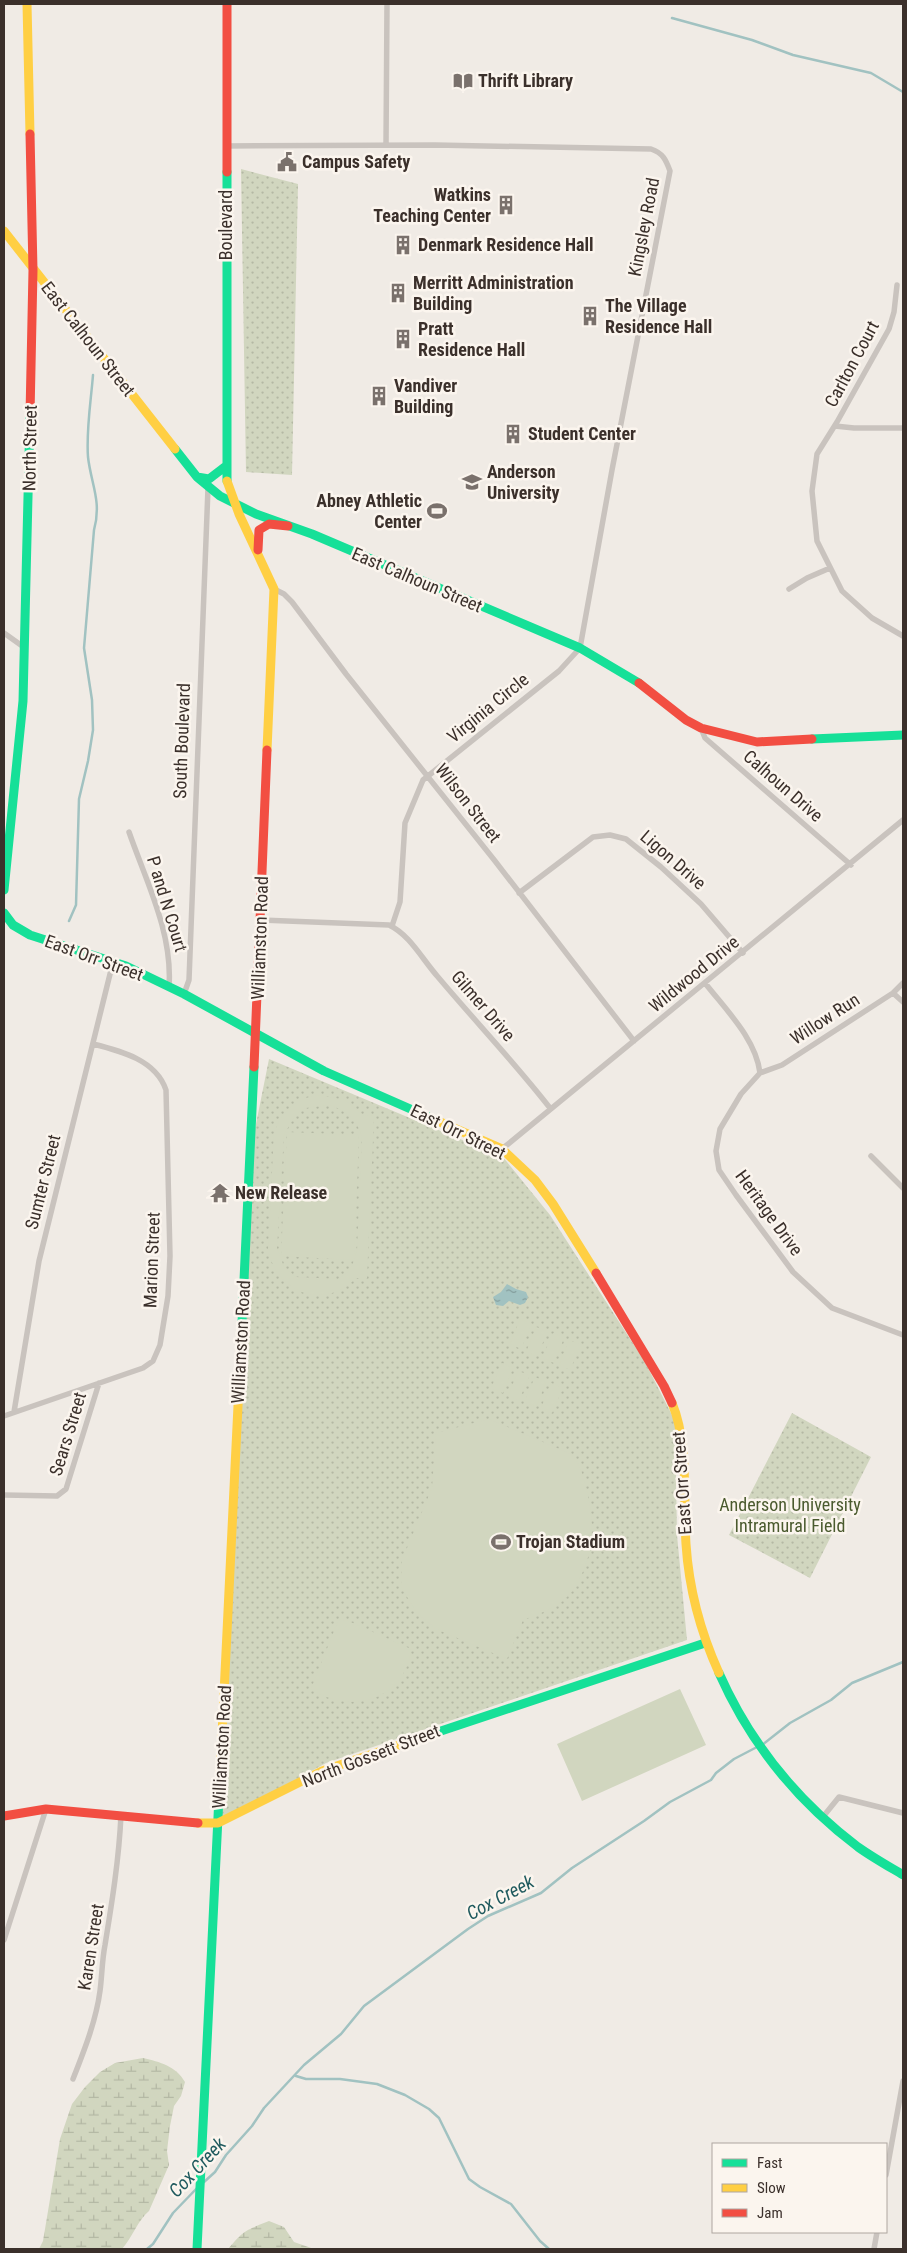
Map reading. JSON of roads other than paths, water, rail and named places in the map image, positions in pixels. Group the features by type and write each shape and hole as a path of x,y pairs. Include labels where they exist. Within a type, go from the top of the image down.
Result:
{"street":[{"name":"North Street","path":"4,890 23,701 25,648 33,270 27,4"},
{"name":"Boulevard","path":"226,446 227,4"},
{"path":"386,145 387,4"},
{"name":"Kingsley Road","path":"226,146 386,145 651,149 660,152 670,171 612,470 580,648"},
{"name":"East Calhoun Street","path":"4,231 198,477 208,488 234,503 256,514 580,648 634,679 686,720 700,728 756,742 903,735"},
{"name":"Carlton Court","path":"897,285 894,312 889,329 835,426 817,454 812,491 817,541 842,591 872,618 903,636"},
{"path":"835,426 903,428"},
{"name":"Williamston Road","path":"197,2249 256,1035 274,589 267,568 234,503 228,487 226,446"},
{"path":"198,477 203,480 212,478 226,466"},
{"name":"South Boulevard","path":"184,994 189,980 208,488"},
{"path":"259,553 257,541 259,530 268,524 288,526"},
{"path":"789,588 830,568"},
{"name":"Wilson Street","path":"274,589 284,594 292,602 346,674 428,776 634,1041"},
{"path":"4,633 25,648"},
{"name":"Virginia Circle","path":"392,926 400,902 405,823 423,780 559,671 580,648"},
{"name":"Calhoun Drive","path":"700,728 704,738 851,865"},
{"name":"Wildwood Drive","path":"502,1149 550,1108 851,865 903,820"},
{"name":"P and N Court","path":"128,832 158,913 168,949 169,987"},
{"name":"Ligon Drive","path":"519,893 593,837 610,835 626,839 661,867 701,904 743,953"},
{"name":"East Orr Street","path":"4,913 13,925 30,935 113,962 169,987 324,1071 502,1149 535,1180 553,1204 659,1377 676,1413 684,1464 686,1544 690,1585 705,1643 731,1701 775,1769 822,1818 859,1848 903,1875"},
{"path":"261,920 392,926"},
{"name":"Gilmer Drive","path":"392,926 401,930 434,973 529,1081 550,1108"},
{"name":"Sumter Street","path":"14,1412 39,1261 113,962"},
{"path":"705,983 743,1031 759,1061 760,1073"},
{"name":"Willow Run","path":"760,1073 782,1065 892,993 903,983"},
{"path":"892,993 903,1002"},
{"name":"Marion Street","path":"4,1416 143,1368 153,1361 160,1345 164,1326 170,1256 166,1090 163,1078 144,1062 114,1049 93,1044"},
{"name":"Heritage Drive","path":"760,1073 741,1094 720,1129 716,1151 719,1170 793,1272 832,1308 903,1335"},
{"path":"872,1156 903,1188"},
{"name":"Sears Street","path":"4,1495 57,1496 66,1489 99,1383"},
{"name":"North Gossett Street","path":"4,1816 46,1809 194,1823 218,1823 322,1771 705,1643"},
{"path":"822,1818 839,1798 903,1813"},
{"path":"4,1940 46,1809"},
{"name":"Karen Street","path":"73,2079 85,2049 100,1993 104,1946 112,1913 120,1848 121,1815"},
{"path":"887,2169 903,2081"},
{"path":"874,2249 877,2233"}],"water":[{"path":"507,1284 526,1292 528,1297 525,1303 520,1305 509,1301 503,1306 496,1305 493,1297 501,1292"}],"waterway":[{"path":"672,18 752,40 793,55 871,73 903,92"},
{"path":"69,921 76,905 79,799 93,730 92,700 84,648 97,510 88,457 88,426 93,375"},
{"name":"Cox Creek","path":"762,1745 790,1723 831,1700 852,1683 903,1662"},
{"name":"Cox Creek","path":"204,2182 215,2172 226,2155 252,2126 264,2108 304,2065 341,2034 364,2006 468,1929 488,1916 541,1893 572,1868 670,1802 711,1780 716,1773 734,1759 757,1747"},
{"path":"296,2076 306,2079 340,2079 377,2084 405,2095 429,2109 439,2118 469,2179 511,2204 540,2241 549,2249"},
{"name":"Cox Creek","path":"147,2249 153,2244 173,2213 198,2187"}],"place":[{"name":"Thrift Library","path":"463,81"},
{"name":"Campus Safety","path":"287,162"},
{"name":"Watkins Teaching Center","path":"506,205"},
{"name":"Denmark Residence Hall","path":"403,245"},
{"name":"Merritt Administration Building","path":"398,293"},
{"name":"The Village Residence Hall","path":"590,316"},
{"name":"Pratt Residence Hall","path":"403,339"},
{"name":"Vandiver Building","path":"379,396"},
{"name":"Student Center","path":"513,434"},
{"name":"Anderson University","path":"472,482"},
{"name":"Abney Athletic Center","path":"437,511"},
{"name":"New Release","path":"220,1193"},
{"name":"Trojan Stadium","path":"501,1542"}],"park label":[{"name":"Anderson University Intramural Field","path":"790,1515"}]}
